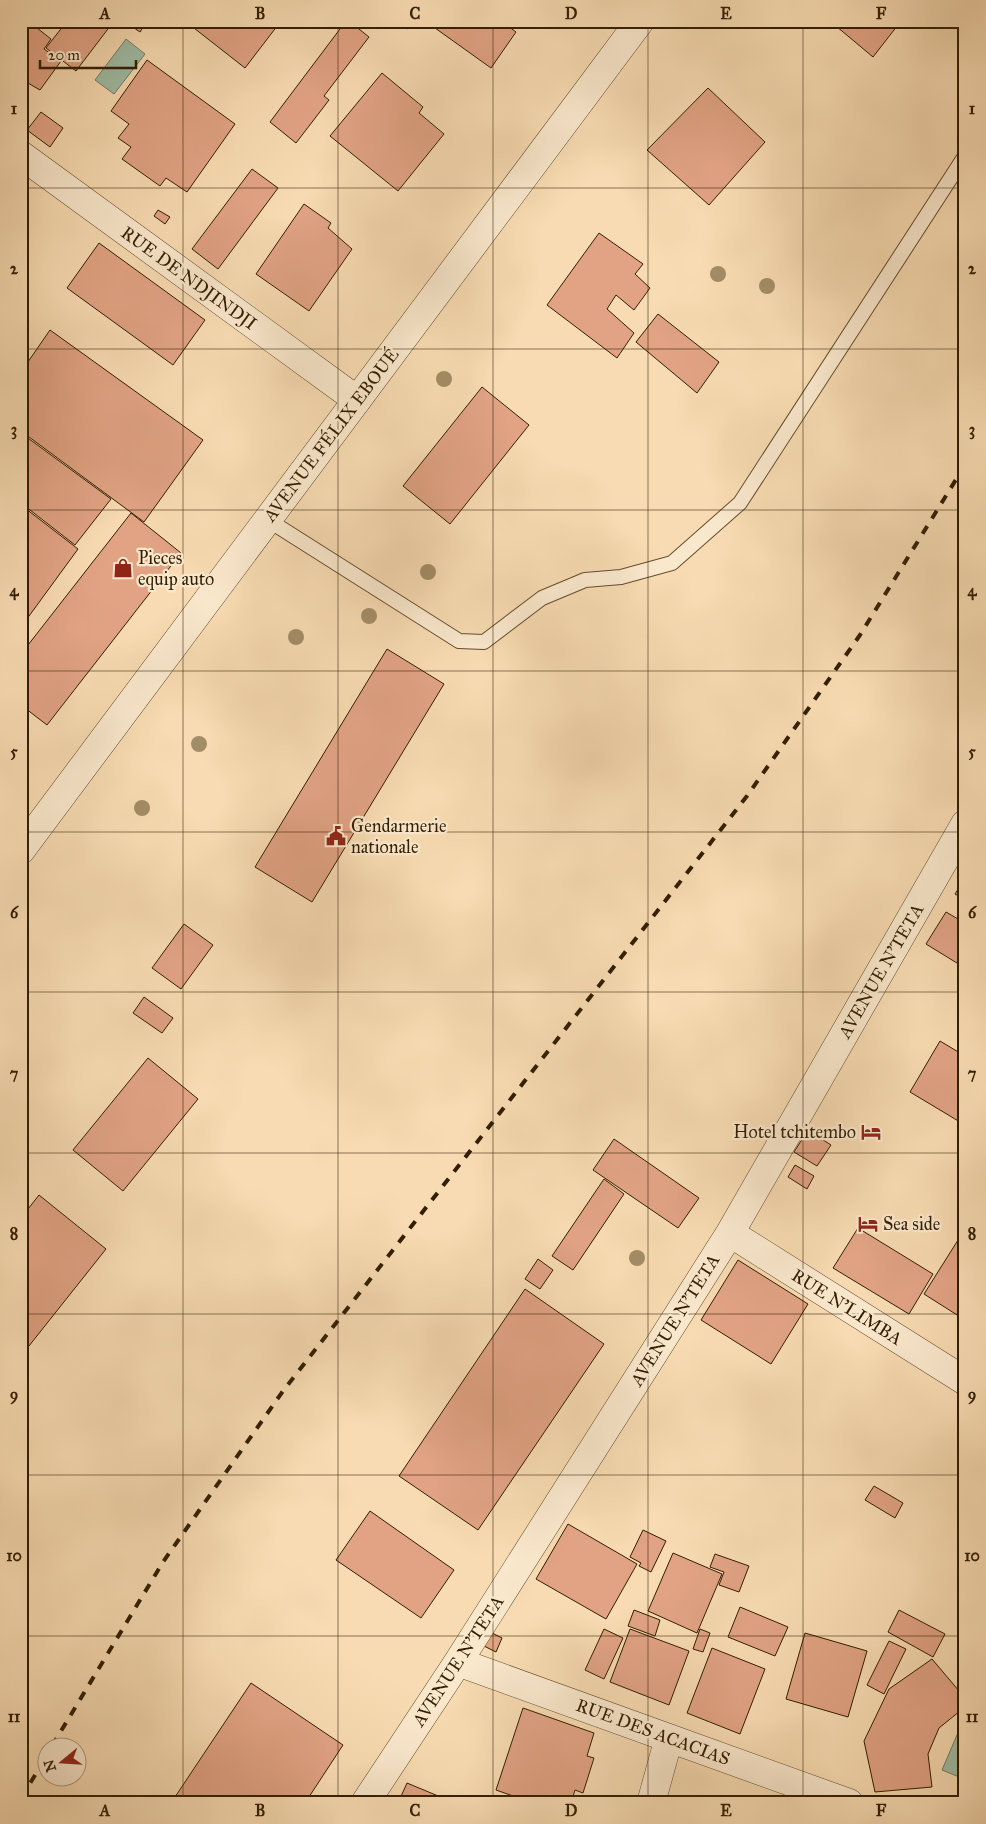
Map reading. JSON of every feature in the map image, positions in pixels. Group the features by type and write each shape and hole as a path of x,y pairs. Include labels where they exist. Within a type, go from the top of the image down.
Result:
{"street":[{"name":"AVENUE FÉLIX EBOUÉ","path":"21,850 640,21"},
{"name":"RUE DE NDJINDJI","path":"21,155 357,400"},
{"name":"AVENUE N'TETA","path":"366,1803 458,1662 730,1233 965,824"},
{"name":"RUE N'LIMBA","path":"730,1233 965,1380"},
{"name":"RUE DES ACACIAS","path":"458,1662 849,1803"},
{"path":"651,1803 669,1738"}],"lane":[{"path":"268,520 459,641 484,642 542,598 585,580 621,577 672,563 740,503 965,156"}],"shaded area":[{"path":"126,39 145,54 114,94 95,80"},
{"path":"963,1721 965,1722 964,1779 942,1770"}],"building":[{"path":"21,21 28,21 51,39 44,49 61,61 40,90 21,79"},
{"path":"67,21 114,21 76,71 46,48"},
{"path":"124,21 147,21 140,32"},
{"path":"185,21 281,21 245,68"},
{"path":"346,21 349,21 369,37 324,96 329,100 296,143 270,122"},
{"path":"398,21 414,21 408,29"},
{"path":"439,21 511,21 508,26 516,32 491,68 435,28"},
{"path":"830,21 901,21 873,57"},
{"path":"147,60 235,124 187,192 166,178 160,186 122,159 131,147 118,138 129,124 111,111"},
{"path":"382,73 423,107 419,113 444,134 398,191 330,136"},
{"path":"708,88 765,142 709,205 647,150"},
{"path":"41,112 63,128 50,147 27,130"},
{"path":"252,169 278,188 218,269 192,249"},
{"path":"304,204 331,223 328,228 352,249 309,311 256,274"},
{"path":"158,210 170,217 165,224 154,216"},
{"path":"599,233 643,264 635,274 650,288 634,310 616,295 607,309 634,333 617,358 547,305"},
{"path":"99,243 205,320 173,365 67,288"},
{"path":"658,314 719,362 697,393 636,342"},
{"path":"50,330 203,440 144,522 21,431 21,372"},
{"path":"482,387 529,425 450,524 403,486"},
{"path":"21,433 111,499 75,545 21,503"},
{"path":"21,505 78,549 21,627"},
{"path":"131,513 181,553 47,725 21,705 21,654"},
{"path":"387,649 444,684 312,902 255,867"},
{"path":"965,878 965,900 955,894"},
{"path":"946,912 965,923 965,968 926,944"},
{"path":"184,924 213,945 181,989 152,968"},
{"path":"144,997 173,1018 162,1033 133,1013"},
{"path":"940,1041 965,1056 965,1125 910,1092"},
{"path":"148,1058 198,1099 123,1191 73,1150"},
{"path":"808,1130 831,1145 817,1166 794,1152"},
{"path":"614,1139 699,1198 678,1228 593,1170"},
{"path":"795,1165 814,1176 807,1189 788,1177"},
{"path":"604,1179 624,1194 573,1270 552,1256"},
{"path":"39,1195 106,1249 21,1356 21,1218"},
{"path":"858,1228 933,1274 909,1314 833,1268"},
{"path":"965,1229 965,1320 924,1294"},
{"path":"538,1259 553,1270 540,1289 525,1279"},
{"path":"738,1260 808,1304 771,1364 701,1320"},
{"path":"525,1289 604,1344 478,1530 399,1476"},
{"path":"874,1486 903,1503 895,1518 865,1500"},
{"path":"370,1511 454,1570 421,1618 336,1560"},
{"path":"568,1524 637,1564 606,1619 536,1579"},
{"path":"643,1530 666,1541 651,1572 639,1566 641,1563 630,1557"},
{"path":"673,1553 722,1574 697,1633 648,1611"},
{"path":"715,1554 749,1566 739,1592 719,1585 724,1572 710,1567"},
{"path":"740,1607 788,1627 775,1656 728,1637"},
{"path":"634,1610 660,1620 655,1636 628,1626"},
{"path":"899,1610 945,1634 933,1657 888,1632"},
{"path":"604,1629 623,1638 604,1679 585,1670"},
{"path":"630,1629 689,1651 669,1705 610,1682"},
{"path":"700,1629 710,1633 703,1652 693,1649"},
{"path":"488,1631 502,1638 496,1652 482,1645"},
{"path":"805,1633 867,1651 848,1717 786,1699"},
{"path":"889,1641 906,1649 884,1694 867,1685"},
{"path":"712,1648 765,1669 740,1734 687,1713"},
{"path":"932,1659 965,1698 965,1707 939,1728 928,1754 932,1787 875,1792 864,1741 889,1689"},
{"path":"251,1683 343,1745 305,1803 171,1803"},
{"path":"523,1708 594,1733 587,1756 594,1758 583,1793 575,1790 571,1803 533,1803 496,1790"},
{"path":"407,1783 455,1803 398,1803"}],"railway":[{"path":"58,1736 163,1562 283,1391 747,796 860,635 965,465"},
{"path":"21,1798 38,1770"}],"place":[{"name":"Pieces equip auto","path":"123,568"},
{"name":"Gendarmerie nationale","path":"336,836"},
{"name":"Hotel tchitembo","path":"871,1132"},
{"name":"Sea side","path":"868,1224"}]}
